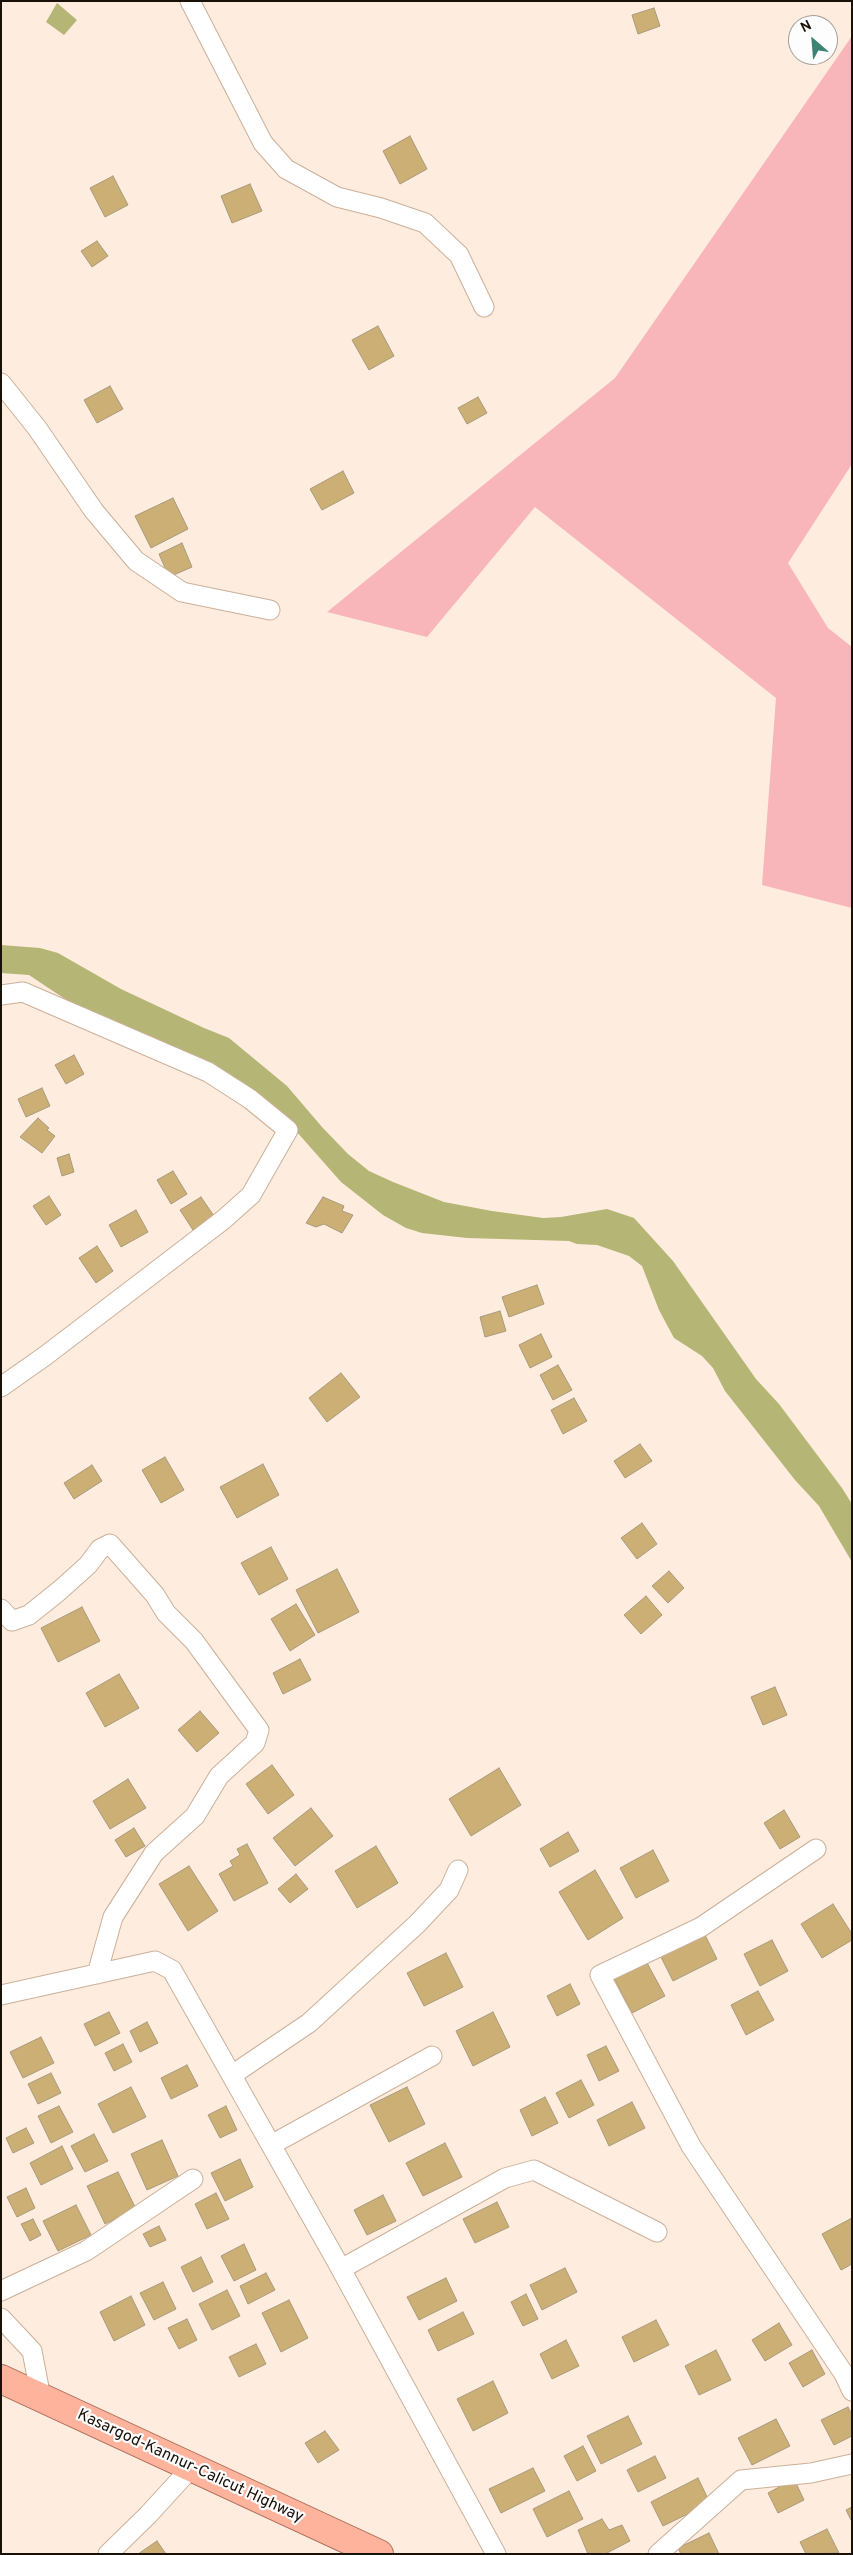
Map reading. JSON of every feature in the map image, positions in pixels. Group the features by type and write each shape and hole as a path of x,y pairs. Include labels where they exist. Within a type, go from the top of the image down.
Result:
{"highway":[{"name":"Kasargod-Kannur-Calicut Highway","path":"1,2380 379,2554"}],"street":[{"path":"190,1 263,143 286,169 337,197 425,222 459,255 484,307"},
{"path":"1,384 36,428 94,511 136,561 182,592 270,610"},
{"path":"1,995 23,992 208,1072 250,1099 288,1130 251,1195 223,1220 53,1350 1,1387"},
{"path":"1,1609 12,1621 29,1615 60,1591 88,1565 100,1549 110,1544 155,1595 166,1613 194,1641 259,1730 255,1743 219,1776 195,1816 154,1853 113,1917 97,1974"},
{"path":"816,1849 701,1927 600,1975 691,2146 844,2374 852,2391"},
{"path":"232,2076 309,2023 417,1924 449,1890 458,1870"},
{"path":"1,1995 155,1961 172,1970 341,2269 496,2554"},
{"path":"271,2145 432,2056"},
{"path":"341,2269 505,2178 534,2170 657,2232"},
{"path":"1,2291 86,2251 193,2179"},
{"path":"1,2318 32,2352 41,2398"},
{"path":"658,2554 741,2480 811,2473 852,2464"},
{"path":"108,2554 148,2515 191,2468"}],"shaded area":[{"path":"57,3 77,20 64,35 46,22"},
{"path":"852,36 852,464 788,563 828,628 852,647 852,908 762,885 776,698 535,507 427,637 327,612 615,378 832,65 838,65 838,56"},
{"path":"1,945 40,948 58,953 121,989 229,1038 287,1086 348,1154 369,1171 393,1182 444,1202 492,1211 543,1218 561,1217 607,1209 634,1218 673,1261 756,1379 779,1404 842,1488 852,1504 852,1562 819,1506 795,1480 725,1391 713,1368 702,1356 674,1338 659,1310 642,1266 629,1256 597,1245 577,1244 569,1241 467,1238 422,1233 406,1228 383,1215 341,1182 296,1131 74,1005 29,975 1,973"}],"building":[{"path":"654,8 660,26 638,34 632,15"},
{"path":"410,136 427,169 400,184 383,151"},
{"path":"113,176 128,205 105,217 90,188"},
{"path":"250,184 262,211 232,223 221,196"},
{"path":"97,241 108,256 92,267 81,251"},
{"path":"378,326 394,356 369,370 352,340"},
{"path":"110,386 123,409 97,423 84,400"},
{"path":"478,397 487,413 467,424 458,408"},
{"path":"343,471 354,493 322,510 310,489"},
{"path":"173,498 188,529 151,548 135,516"},
{"path":"182,543 192,567 169,577 159,554"},
{"path":"74,1055 84,1074 66,1084 55,1065"},
{"path":"42,1088 50,1106 26,1117 18,1099"},
{"path":"38,1118 49,1128 47,1130 55,1136 42,1153 20,1137"},
{"path":"69,1154 74,1172 62,1176 57,1158"},
{"path":"173,1171 187,1194 171,1204 157,1180"},
{"path":"49,1196 61,1215 46,1225 33,1206"},
{"path":"201,1197 214,1216 193,1230 180,1210"},
{"path":"323,1197 344,1206 342,1211 353,1215 342,1233 324,1224 316,1227 306,1223"},
{"path":"136,1210 148,1232 121,1247 109,1225"},
{"path":"97,1246 113,1271 96,1283 79,1258"},
{"path":"537,1285 544,1304 509,1317 502,1297"},
{"path":"500,1311 506,1331 485,1337 480,1317"},
{"path":"541,1334 552,1357 530,1368 519,1345"},
{"path":"558,1365 572,1390 553,1400 540,1375"},
{"path":"341,1373 360,1397 327,1422 309,1398"},
{"path":"574,1398 587,1421 563,1434 551,1410"},
{"path":"640,1444 652,1461 625,1478 614,1461"},
{"path":"165,1457 184,1490 161,1503 142,1470"},
{"path":"263,1464 279,1495 237,1518 220,1487"},
{"path":"92,1465 102,1481 74,1499 64,1483"},
{"path":"642,1523 657,1544 637,1559 621,1538"},
{"path":"271,1547 288,1579 259,1595 241,1563"},
{"path":"337,1569 359,1612 318,1633 296,1590"},
{"path":"669,1571 684,1588 668,1603 652,1586"},
{"path":"646,1596 662,1615 641,1634 624,1615"},
{"path":"296,1604 315,1635 290,1651 271,1619"},
{"path":"82,1607 100,1641 58,1662 41,1628"},
{"path":"300,1659 311,1680 283,1694 273,1673"},
{"path":"119,1674 139,1708 105,1727 86,1693"},
{"path":"775,1687 787,1715 763,1725 751,1697"},
{"path":"200,1711 219,1733 197,1752 178,1730"},
{"path":"272,1765 294,1795 268,1814 246,1784"},
{"path":"499,1768 521,1805 471,1836 449,1799"},
{"path":"128,1779 146,1808 110,1829 93,1801"},
{"path":"311,1808 333,1836 295,1866 273,1838"},
{"path":"784,1810 800,1837 780,1849 764,1823"},
{"path":"134,1828 145,1846 126,1857 115,1840"},
{"path":"568,1832 579,1851 550,1867 540,1849"},
{"path":"247,1844 268,1883 234,1901 219,1874 233,1866 230,1861 240,1855 237,1849"},
{"path":"376,1846 398,1883 357,1908 335,1871"},
{"path":"653,1850 669,1881 636,1898 620,1868"},
{"path":"189,1866 218,1911 188,1931 159,1884"},
{"path":"595,1870 623,1918 588,1940 559,1892"},
{"path":"296,1874 308,1889 290,1903 278,1889"},
{"path":"833,1904 852,1934 852,1940 822,1958 801,1924"},
{"path":"703,1931 717,1959 673,1981 659,1953"},
{"path":"772,1940 788,1971 760,1986 744,1954"},
{"path":"446,1953 463,1987 424,2006 407,1973"},
{"path":"646,1961 665,1996 632,2013 614,1978"},
{"path":"570,1984 580,2004 557,2016 547,1996"},
{"path":"758,1991 774,2020 746,2035 731,2005"},
{"path":"109,2012 120,2033 95,2046 84,2024"},
{"path":"493,2012 510,2047 473,2066 456,2031"},
{"path":"147,2022 158,2043 140,2052 130,2031"},
{"path":"41,2037 54,2063 23,2078 10,2052"},
{"path":"123,2044 132,2062 114,2071 105,2053"},
{"path":"606,2046 619,2071 599,2081 587,2055"},
{"path":"187,2065 198,2086 171,2099 161,2078"},
{"path":"51,2073 61,2093 38,2104 28,2084"},
{"path":"581,2080 594,2105 569,2118 556,2093"},
{"path":"131,2087 146,2117 113,2133 98,2104"},
{"path":"407,2087 425,2124 389,2142 370,2105"},
{"path":"545,2097 558,2123 532,2136 520,2110"},
{"path":"632,2102 645,2128 609,2146 597,2120"},
{"path":"59,2106 73,2132 51,2143 38,2116"},
{"path":"226,2106 237,2130 220,2138 208,2115"},
{"path":"26,2128 34,2143 13,2153 6,2138"},
{"path":"94,2134 108,2161 85,2172 71,2146"},
{"path":"162,2140 178,2176 147,2190 131,2154"},
{"path":"445,2143 462,2177 423,2196 406,2163"},
{"path":"62,2146 73,2169 41,2185 30,2163"},
{"path":"240,2159 253,2187 225,2201 211,2173"},
{"path":"118,2172 136,2209 105,2224 87,2186"},
{"path":"26,2188 35,2208 17,2217 7,2197"},
{"path":"216,2193 229,2219 207,2229 195,2204"},
{"path":"383,2195 396,2221 367,2235 354,2210"},
{"path":"497,2202 509,2227 475,2243 463,2219"},
{"path":"76,2205 91,2235 58,2251 43,2221"},
{"path":"852,2218 852,2264 841,2270 822,2234"},
{"path":"33,2219 41,2235 30,2241 21,2224"},
{"path":"159,2226 166,2240 150,2247 143,2234"},
{"path":"244,2244 256,2270 234,2281 221,2256"},
{"path":"201,2257 213,2282 193,2292 181,2267"},
{"path":"565,2268 577,2292 542,2310 530,2285"},
{"path":"266,2273 275,2290 248,2304 240,2286"},
{"path":"446,2278 457,2301 419,2320 407,2297"},
{"path":"163,2282 176,2309 154,2320 140,2293"},
{"path":"227,2290 240,2316 212,2330 199,2304"},
{"path":"526,2294 538,2319 523,2326 511,2302"},
{"path":"131,2296 145,2325 114,2341 100,2312"},
{"path":"289,2300 308,2338 281,2352 262,2313"},
{"path":"463,2312 474,2334 438,2351 428,2330"},
{"path":"187,2319 197,2340 179,2349 168,2328"},
{"path":"656,2320 669,2345 634,2362 622,2337"},
{"path":"779,2323 792,2345 765,2361 752,2340"},
{"path":"566,2340 579,2366 552,2379 540,2354"},
{"path":"256,2344 266,2364 239,2377 229,2357"},
{"path":"716,2350 731,2380 699,2395 685,2366"},
{"path":"812,2350 825,2374 803,2387 789,2363"},
{"path":"493,2381 508,2413 473,2431 457,2399"},
{"path":"848,2407 852,2415 852,2436 834,2445 821,2420"},
{"path":"628,2416 642,2444 601,2464 587,2436"},
{"path":"776,2419 790,2446 752,2465 738,2438"},
{"path":"325,2431 339,2450 318,2463 305,2443"},
{"path":"583,2446 596,2471 577,2481 564,2456"},
{"path":"655,2456 666,2478 638,2492 627,2470"},
{"path":"533,2468 545,2491 501,2513 489,2489"},
{"path":"698,2478 710,2503 663,2526 651,2502"},
{"path":"794,2479 804,2500 778,2513 768,2493"},
{"path":"569,2491 583,2519 547,2537 533,2509"},
{"path":"852,2507 852,2519 851,2520 846,2510"},
{"path":"602,2519 609,2530 622,2525 630,2541 605,2554 588,2554 578,2530"},
{"path":"827,2529 839,2553 806,2554 800,2542"},
{"path":"709,2533 719,2554 681,2554 678,2548"},
{"path":"157,2541 166,2554 138,2554"}]}
